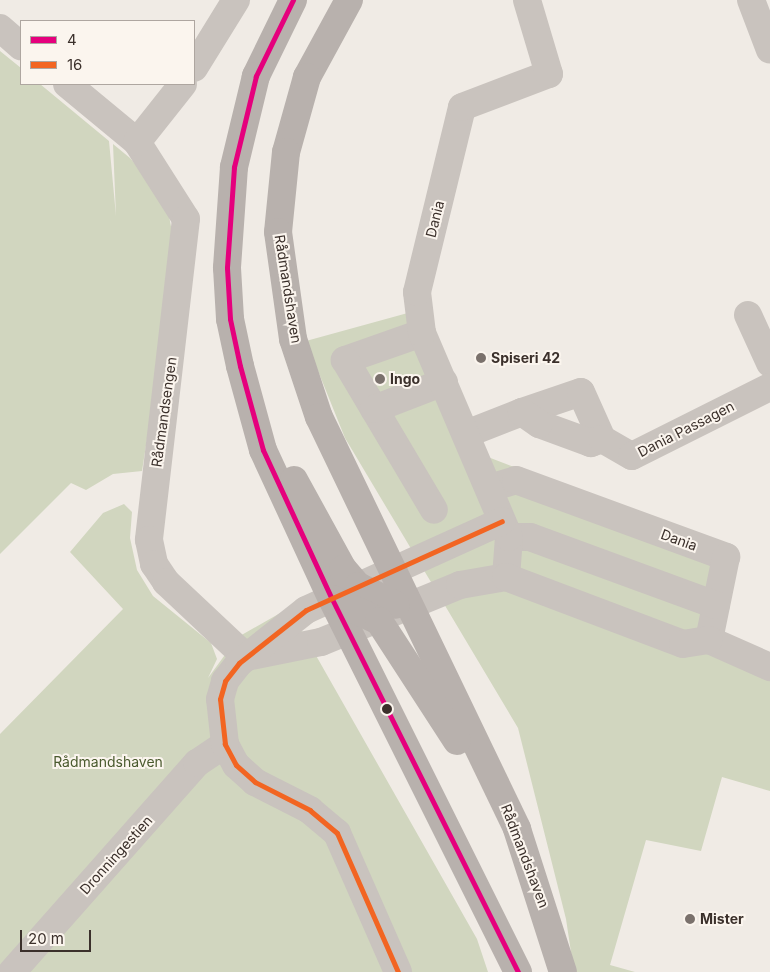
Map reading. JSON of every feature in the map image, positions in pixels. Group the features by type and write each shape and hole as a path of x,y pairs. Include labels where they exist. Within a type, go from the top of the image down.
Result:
{"main road":[{"path":"293,0 256,76 234,167 227,268 230,319 263,450 332,599 518,972"},
{"name":"Rådmandshaven","path":"349,0 307,77 286,152 278,232 293,339 319,417 392,572 518,829 563,972"},
{"path":"249,400 343,570 358,586 382,601 410,609"},
{"path":"332,599 379,621 518,829"}],"street":[{"path":"195,66 236,0"},
{"name":"Dania","path":"506,577 506,529 422,333 417,292 462,107 549,74 527,0"},
{"path":"751,0 770,50"},
{"path":"0,28 20,45"},
{"name":"Rådmandsengen","path":"68,85 137,142 186,219 153,494 151,548 166,582 246,657"},
{"path":"137,142 182,85"},
{"path":"748,316 770,363"},
{"path":"422,333 345,360 434,510"},
{"path":"374,409 444,382"},
{"name":"Dania Passagen","path":"602,439 632,456 770,387"},
{"path":"466,434 522,412 581,392 602,439 591,443 539,424 522,412"},
{"name":"Dania","path":"490,488 516,480 726,557 709,640"},
{"path":"398,972 337,834 310,810 255,782 236,764 225,744 220,699 230,673 246,657 306,610 392,572 506,529 716,605"},
{"path":"246,657 349,632 410,609 460,585 506,577 683,644 709,640 770,668"},
{"name":"Dronningestien","path":"12,972 198,764 225,744"}],"green space":[{"path":"0,51 20,67 20,85 41,85 109,141 116,216 113,144 130,158 166,200 176,253 142,471 113,474 86,490 71,483 0,554"},
{"path":"415,311 475,452 727,549 704,638 770,659 770,791 722,777 701,851 646,840 610,965 635,972 574,972 566,919 518,728 345,438 306,341"},
{"path":"124,504 132,512 130,538 137,570 153,596 211,643 217,659 208,678 238,637 289,608 477,939 488,972 0,972 0,734 123,609 70,552 103,513"}],"transit line":[{"name":"4","path":"293,0 256,76 234,167 227,268 230,319 240,366 263,450 332,599 518,972"},
{"name":"16","path":"398,972 337,833 310,810 255,782 236,765 225,744 220,699 225,681 239,663 306,610 502,521"}],"place":[{"name":"Spiseri 42","path":"481,358"},
{"name":"Ingo","path":"380,379"},
{"name":"Mister","path":"690,919"}]}
